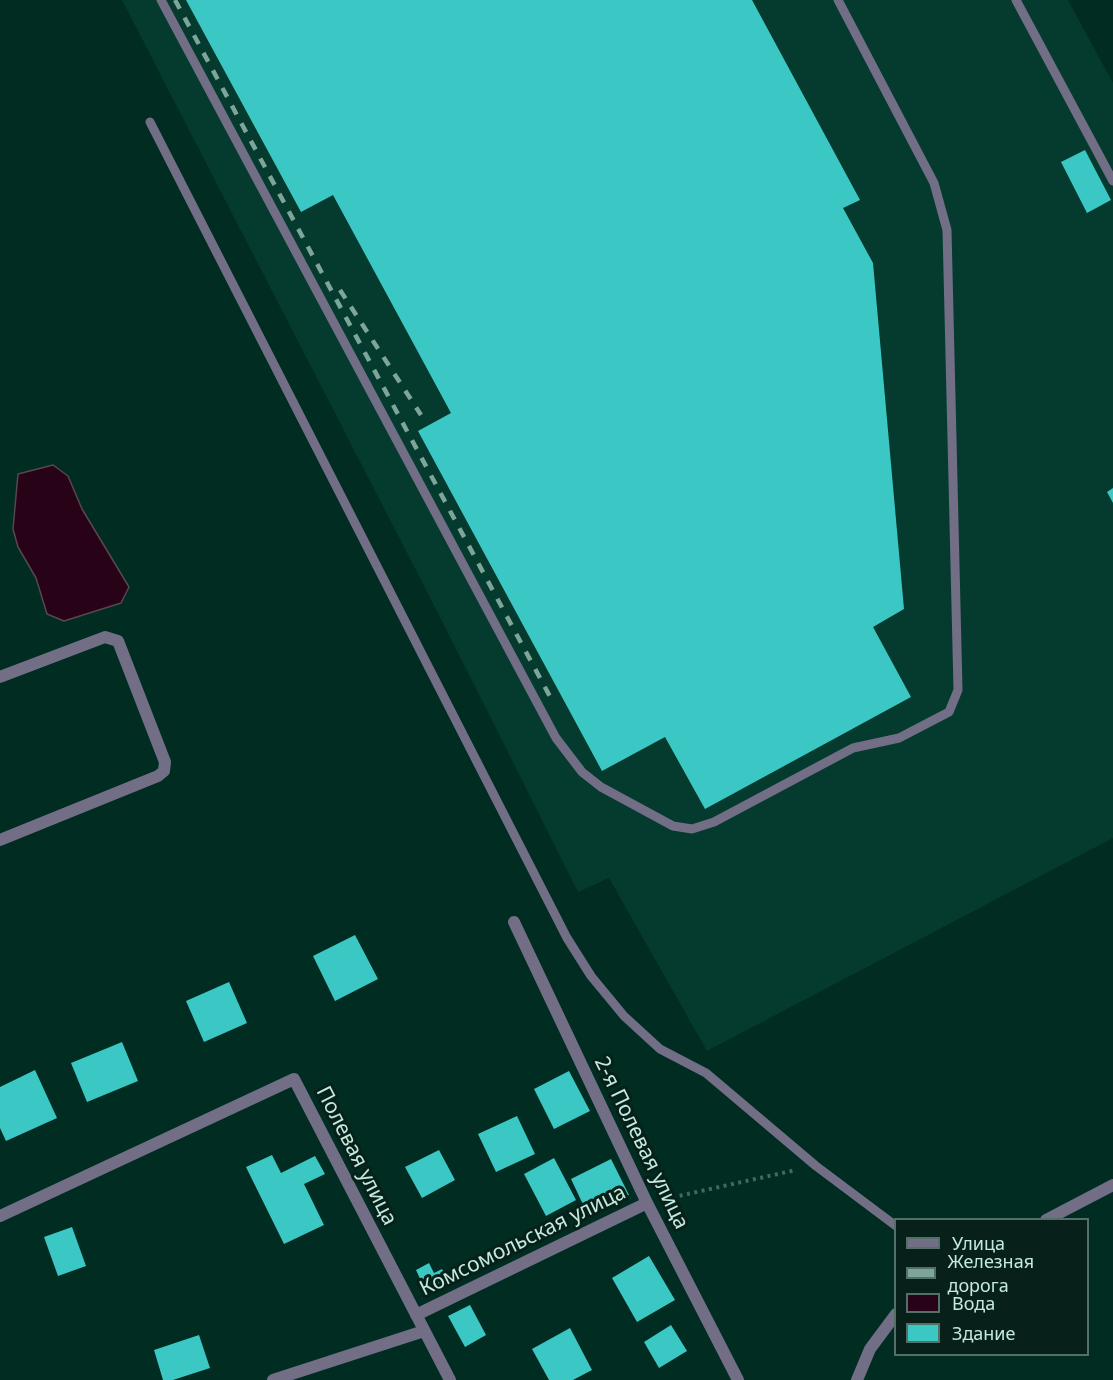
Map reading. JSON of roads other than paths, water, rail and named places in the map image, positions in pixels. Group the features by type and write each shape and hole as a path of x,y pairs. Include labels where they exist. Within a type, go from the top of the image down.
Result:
{"street":[{"path":"0,677 105,637 112,637 118,641 165,762 165,771 158,776 0,840"},
{"name":"2-я Полевая улица","path":"514,922 647,1203 738,1380"},
{"name":"Полевая улица","path":"0,1216 294,1079 450,1380"},
{"path":"1050,1218 1113,1185"},
{"name":"Комсомольская улица","path":"416,1315 647,1203"},
{"path":"857,1380 870,1348 894,1317"},
{"name":"Комсомольская улица","path":"273,1380 424,1331"}],"lane":[{"path":"161,0 556,738 582,772 601,787 673,826 692,829 714,822 853,748 899,738 949,712 958,690 947,230 934,183 838,0"},
{"path":"1016,0 1113,181"},
{"path":"150,122 567,938 591,976 624,1016 660,1049 706,1073 816,1166 894,1224"}],"water":[{"path":"53,465 68,476 82,509 129,587 121,603 64,621 47,614 36,578 18,547 13,529 18,474"}],"railway":[{"path":"175,0 554,704"},
{"path":"340,290 421,415"}]}
